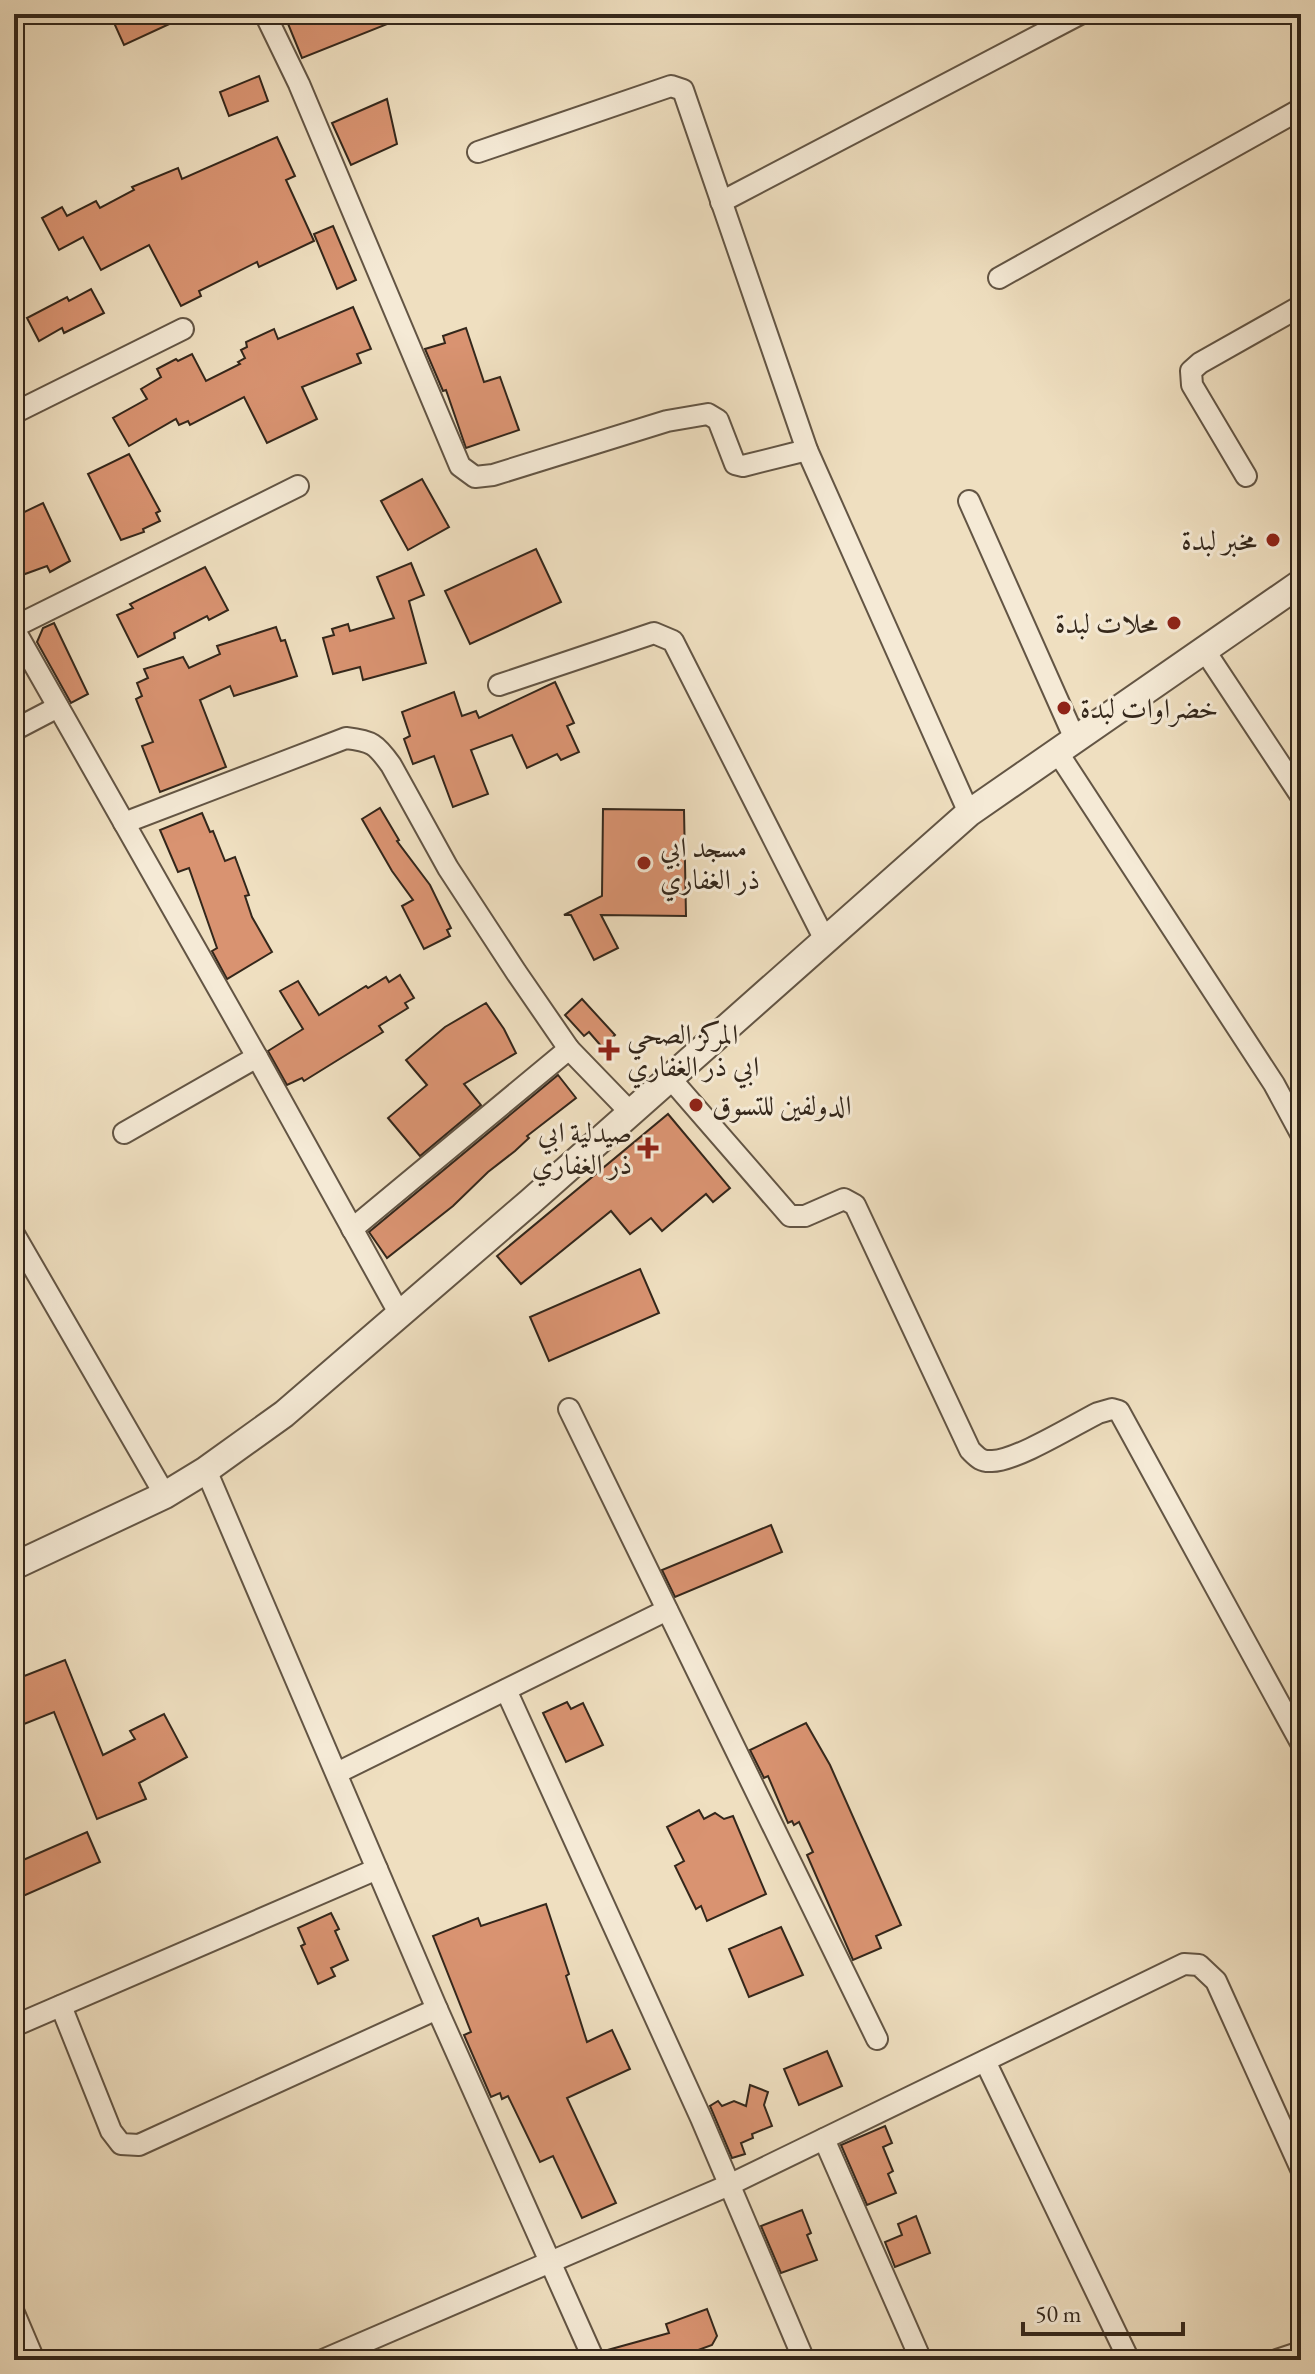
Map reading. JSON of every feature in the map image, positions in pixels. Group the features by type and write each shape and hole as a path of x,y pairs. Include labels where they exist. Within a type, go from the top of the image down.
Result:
{"street":[{"path":"265,14 299,84 460,466 475,477 493,475 667,421 708,414 718,420 735,464 749,466 807,450"},
{"path":"721,202 1080,14"},
{"path":"478,152 671,86 683,90 807,450 969,813"},
{"path":"999,278 1301,109"},
{"path":"1246,476 1192,385 1191,371 1301,306"},
{"path":"14,413 183,329"},
{"path":"298,486 14,628 399,1313"},
{"path":"969,501 1066,746 1274,1084 1301,1134"},
{"path":"14,1566 165,1495 206,1470 284,1414 631,1113 969,813 1301,583"},
{"path":"499,685 654,633 673,641 825,940"},
{"path":"1203,648 1301,796"},
{"path":"14,730 58,707"},
{"path":"124,823 346,738 368,740 380,749 391,765 448,868 569,1049 631,1113"},
{"path":"352,1229 569,1049"},
{"path":"124,1133 257,1057"},
{"path":"670,1078 790,1216 805,1216 844,1199 855,1205 970,1450 980,1460 994,1462 1098,1413 1112,1409 1119,1411 1301,1743"},
{"path":"14,1234 165,1495"},
{"path":"569,1409 877,2039"},
{"path":"206,1470 437,2009 594,2360"},
{"path":"337,1773 667,1610"},
{"path":"506,1690 729,2185 804,2360"},
{"path":"14,2026 377,1869"},
{"path":"323,2360 729,2185 1184,1964 1199,1965 1216,1981 1301,2169"},
{"path":"61,2006 111,2131 121,2144 139,2145 437,2009"},
{"path":"985,2061 1129,2360"},
{"path":"824,2139 921,2360"},
{"path":"14,2313 34,2360"},
{"path":"1277,2360 1301,2352"}],"building":[{"path":"110,14 191,14 124,45"},
{"path":"284,14 409,14 410,15 302,58"},
{"path":"259,76 268,101 229,116 220,92"},
{"path":"387,99 397,144 351,165 332,123"},
{"path":"277,137 295,176 286,180 314,241 259,267 257,262 199,291 201,296 181,306 149,245 101,270 83,237 59,250 42,218 62,207 67,216 96,201 100,208 134,190 132,187 178,168 182,179"},
{"path":"333,226 356,280 337,289 314,234"},
{"path":"91,289 104,313 64,333 62,328 39,341 27,318 67,297 69,301"},
{"path":"353,307 371,349 357,354 361,363 302,387 317,419 267,443 244,397 190,425 188,421 179,425 176,419 129,446 113,418 147,399 141,389 161,377 157,369 176,359 178,361 192,354 206,381 240,364 238,362 245,358 241,350 247,347 246,342 274,329 278,339"},
{"path":"466,328 484,382 500,377 519,430 466,448 446,390 443,391 425,349 445,343 443,336"},
{"path":"129,454 160,511 156,513 160,521 143,529 144,532 121,540 88,474"},
{"path":"422,479 449,527 408,550 381,501"},
{"path":"43,503 70,561 50,572 47,566 25,574 16,561 14,517"},
{"path":"536,549 561,602 470,644 445,591"},
{"path":"411,563 424,595 409,601 426,663 363,680 360,667 333,674 323,638 334,635 332,629 348,624 350,631 394,618 377,577"},
{"path":"205,567 228,610 209,620 207,616 174,633 175,638 138,657 117,615 133,608 130,604"},
{"path":"54,623 88,694 71,703 37,642 43,628"},
{"path":"276,627 281,641 285,640 297,676 234,696 230,686 200,700 226,767 160,792 142,746 153,742 136,699 142,696 137,683 148,678 144,669 183,657 189,668 220,654 217,646"},
{"path":"555,682 574,723 567,726 579,752 561,760 557,754 527,768 512,735 471,750 488,794 453,807 434,756 413,764 404,739 410,736 402,712 454,692 462,716 476,711 479,718"},
{"path":"380,808 397,841 430,885 451,928 447,930 450,936 424,949 402,906 413,900 362,819"},
{"name":"مسجد ابي ذر الغفاري","path":"603,809 684,810 686,916 601,915 618,948 594,960 571,915 564,915 602,896"},
{"path":"202,813 225,861 235,857 249,895 245,896 252,917 272,952 227,979 212,951 217,948 189,868 178,872 160,830"},
{"path":"400,975 414,998 405,1003 408,1008 379,1026 383,1032 304,1081 302,1078 287,1085 268,1051 303,1029 280,991 298,981 319,1015 366,986 368,988 386,977 389,982"},
{"path":"582,999 615,1035 602,1047 589,1032 584,1036 565,1015"},
{"path":"486,1003 516,1053 464,1084 481,1105 420,1156 388,1118 427,1085 406,1060 445,1027"},
{"path":"558,1075 576,1098 527,1136 529,1138 453,1206 387,1258 369,1232"},
{"path":"668,1114 730,1188 713,1202 706,1194 662,1231 651,1218 630,1234 611,1211 521,1284 497,1256"},
{"path":"640,1269 659,1313 549,1361 530,1317"},
{"path":"771,1525 782,1552 675,1597 662,1570"},
{"path":"65,1660 103,1755 135,1739 130,1731 164,1714 187,1757 139,1783 146,1799 97,1819 54,1712 14,1728 14,1680"},
{"path":"567,1702 571,1709 583,1703 603,1745 566,1762 543,1713"},
{"path":"806,1723 830,1765 901,1925 876,1936 881,1948 853,1960 807,1855 813,1852 799,1822 794,1825 792,1821 788,1823 768,1776 764,1778 750,1750"},
{"path":"699,1810 704,1819 715,1813 724,1819 733,1816 766,1894 707,1921 701,1906 696,1909 675,1866 684,1861 667,1827"},
{"path":"87,1832 100,1862 14,1900 14,1864"},
{"path":"546,1904 587,2042 612,2030 630,2069 567,2098 616,2203 582,2218 553,2156 540,2162 508,2096 502,2099 500,2093 491,2097 464,2035 471,2032 433,1936 478,1918 481,1926"},
{"path":"331,1913 348,1960 331,1968 335,1976 318,1984 301,1946 305,1944 298,1928"},
{"path":"781,1927 803,1975 749,1997 729,1949"},
{"path":"827,2051 842,2086 799,2105 784,2069"},
{"path":"750,2085 768,2092 764,2105 772,2126 752,2134 753,2138 741,2143 745,2154 732,2158 710,2106 718,2101 722,2106 734,2101 746,2106"},
{"path":"885,2126 892,2143 883,2147 893,2171 888,2174 896,2193 867,2205 841,2145"},
{"path":"802,2210 817,2260 781,2273 761,2226"},
{"path":"916,2216 930,2253 895,2267 885,2242 902,2235 898,2224"},
{"path":"707,2309 717,2336 712,2345 671,2360 607,2360 604,2351 669,2333 666,2324"}],"place":[{"name":"مخبر لبدة","path":"1273,540"},
{"name":"محلات لبدة","path":"1174,623"},
{"name":"خضراوات لبدة","path":"1064,708"},
{"name":"مسجد ابي ذر الغفاري","path":"644,863"},
{"name":"المركز الصحي ابي ذر الغفاري","path":"609,1050"},
{"name":"الدولفين للتسوق","path":"696,1105"},
{"name":"صيدلية ابي ذر الغفاري","path":"648,1148"}]}
